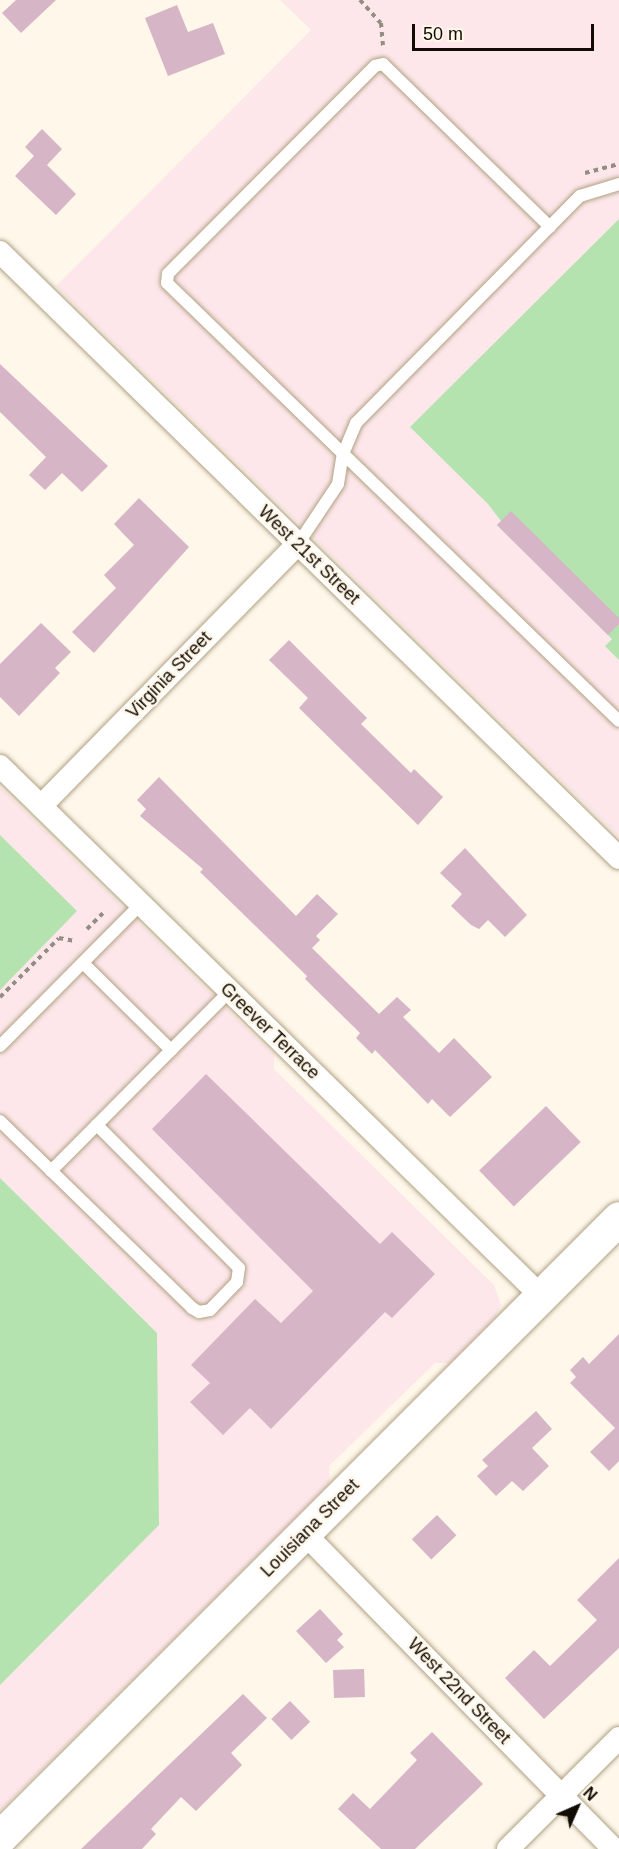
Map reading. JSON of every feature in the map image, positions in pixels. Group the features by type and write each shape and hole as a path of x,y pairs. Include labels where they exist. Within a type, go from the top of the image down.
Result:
{"main road":[{"name":"Louisiana Street","path":"0,1837 619,1218"}],"street":[{"name":"West 21st Street","path":"0,252 619,858"},
{"name":"Virginia Street","path":"41,806 298,544"},
{"name":"Greever Terrace","path":"0,766 541,1296"},
{"name":"West 22nd Street","path":"304,1533 613,1849"},
{"path":"508,1849 619,1738"}],"lane":[{"path":"550,227 383,64 375,66 168,274 167,283 619,721"},
{"path":"298,544 338,484 343,454 356,423 580,196 619,184"},
{"path":"0,1046 141,904"},
{"path":"83,963 171,1050"},
{"path":"51,1171 230,991"},
{"path":"0,1121 192,1308 199,1312 210,1310 237,1282 239,1268 97,1125"}],"path":[{"path":"360,0 381,23 383,46"},
{"path":"0,998 60,938 74,943 105,910"}],"shaded area":[{"path":"280,0 619,0 619,837 56,286 311,30"},
{"path":"0,787 274,1055 274,1069 494,1285 501,1305 493,1320 450,1363 435,1363 329,1466 330,1483 0,1811"}],"green space":[{"path":"619,219 619,660 605,646 612,639 497,525 501,521 488,504 410,427"},
{"path":"0,835 77,911 0,990"},
{"path":"0,1178 157,1333 159,1525 0,1685"}],"building":[{"path":"16,0 56,0 21,33 2,13"},
{"path":"177,5 188,32 213,23 225,54 168,76 145,18"},
{"path":"42,129 62,149 47,165 76,194 56,215 15,176 34,156 25,147"},
{"path":"0,364 108,466 82,492 62,473 45,490 29,475 46,457 0,412"},
{"path":"139,498 189,547 94,653 72,632 116,588 104,575 134,545 114,524"},
{"path":"511,511 619,618 619,624 608,635 497,525"},
{"path":"41,623 71,652 55,668 60,673 19,716 0,697 0,664"},
{"path":"289,640 367,718 361,724 411,773 414,769 443,797 418,825 299,708 308,698 269,660"},
{"path":"159,777 296,916 317,894 338,914 316,936 320,940 312,948 379,1014 397,997 411,1010 403,1017 439,1053 454,1038 492,1077 450,1117 432,1099 428,1104 375,1050 372,1054 356,1038 360,1033 305,979 307,976 200,872 203,869 140,816 146,809 137,800"},
{"path":"465,848 527,915 505,937 488,920 479,929 471,925 451,906 462,894 440,873"},
{"path":"206,1074 380,1244 392,1232 435,1274 392,1318 385,1312 271,1429 250,1408 223,1435 190,1402 210,1383 191,1365 255,1299 281,1323 313,1291 152,1129"},
{"path":"546,1106 581,1142 514,1207 479,1171"},
{"path":"619,1334 619,1461 609,1471 590,1452 615,1428 570,1383 576,1377 570,1370 583,1357 589,1364"},
{"path":"536,1411 552,1429 532,1448 549,1466 523,1491 512,1481 496,1496 477,1476 488,1466 482,1460"},
{"path":"437,1515 456,1535 431,1559 412,1539"},
{"path":"619,1558 619,1648 544,1719 505,1678 534,1650 550,1666 597,1620 577,1600"},
{"path":"320,1609 343,1634 337,1640 344,1647 326,1663 296,1631"},
{"path":"364,1669 365,1697 334,1698 333,1670"},
{"path":"243,1694 267,1718 231,1753 242,1765 196,1811 181,1797 151,1829 156,1834 142,1849 81,1849"},
{"path":"290,1701 310,1722 291,1740 271,1719"},
{"path":"432,1732 483,1784 415,1849 381,1849 338,1809 353,1793 370,1809 417,1760 410,1753"}]}
